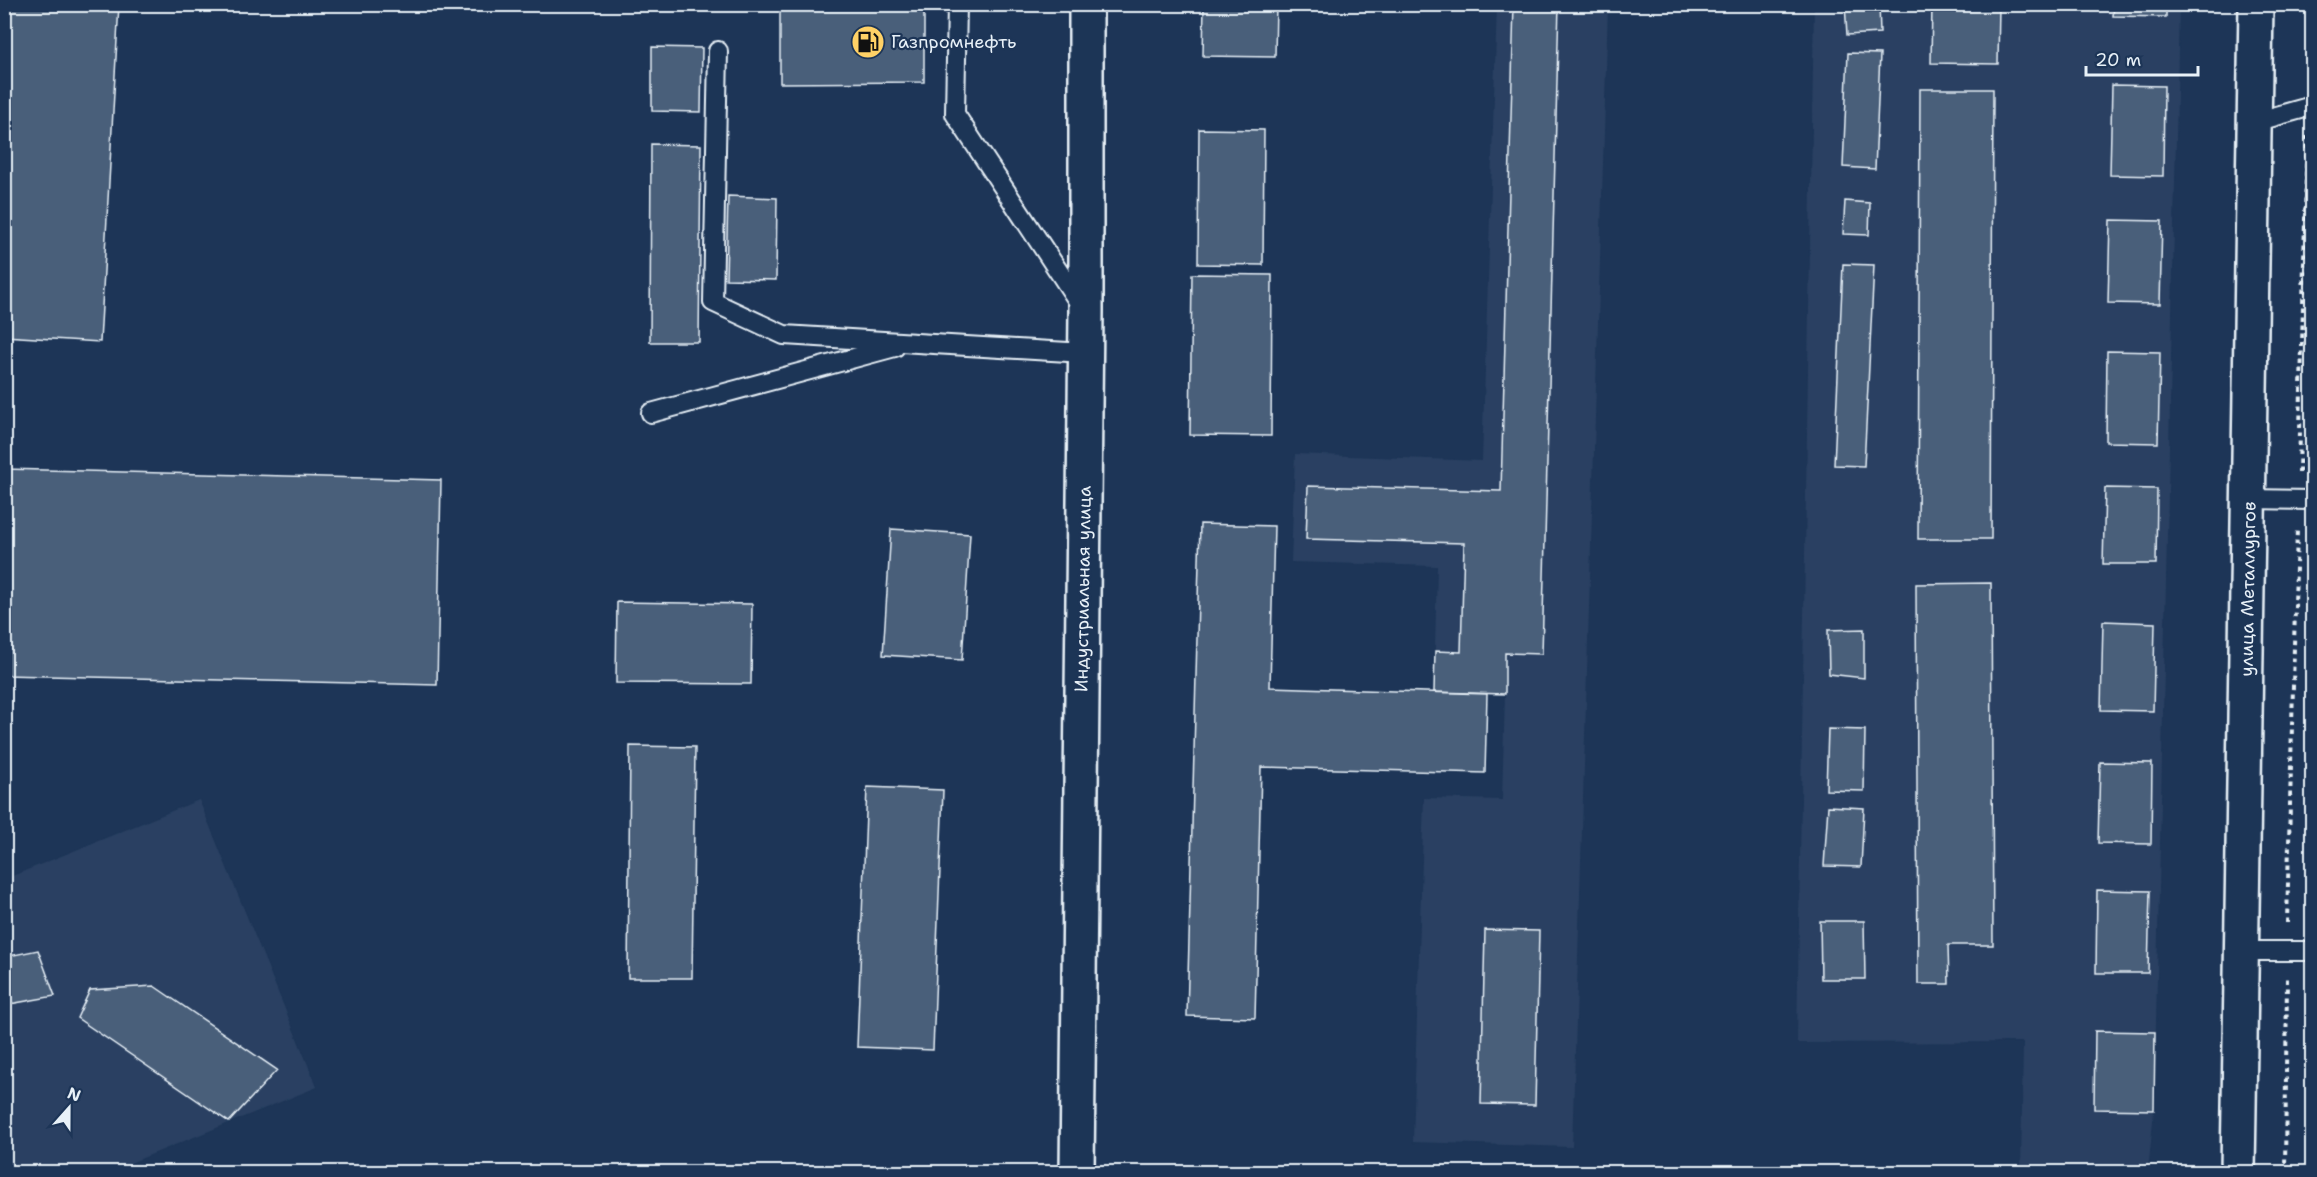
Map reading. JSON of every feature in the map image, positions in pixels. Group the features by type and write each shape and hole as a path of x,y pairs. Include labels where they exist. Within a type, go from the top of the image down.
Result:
{"street":[{"name":"Индустриальная улица","path":"1077,1173 1086,312 1086,4"},
{"name":"улица Металлургов","path":"2238,1173 2256,4"}],"lane":[{"path":"957,4 955,114 1086,312"},
{"path":"718,51 713,302 783,335 1085,353"},
{"path":"2254,122 2310,106"},
{"path":"651,413 911,343"},
{"path":"2249,500 2305,500"},
{"path":"2242,951 2313,951"}],"path":[{"path":"2285,1173 2287,950 2305,500 2310,106 2309,4"}],"shaded area":[{"path":"1497,5 1608,5 1572,1147 1413,1142 1424,798 1502,800 1505,695 1434,692 1437,566 1291,562 1295,454 1482,461"},
{"path":"1814,5 2179,5 2154,1110 2148,1172 2021,1172 2023,1042 1797,1043"},
{"path":"199,800 317,1087 108,1172 5,1172 5,879"}],"building":[{"path":"4,4 119,4 100,342 4,336"},
{"path":"780,4 924,4 924,82 780,83"},
{"path":"1204,4 1276,4 1275,57 1203,56"},
{"path":"1514,4 1559,4 1542,654 1505,653 1505,694 1434,692 1435,651 1461,652 1464,543 1306,539 1308,486 1501,491"},
{"path":"1845,4 1879,4 1880,33 1847,35"},
{"path":"1932,4 1999,4 1998,64 1931,63"},
{"path":"2114,4 2166,4 2166,17 2113,16"},
{"path":"652,47 702,48 701,112 652,111"},
{"path":"1848,53 1880,54 1875,169 1843,167"},
{"path":"2112,85 2164,86 2163,176 2110,175"},
{"path":"1920,89 1993,89 1991,539 1918,539"},
{"path":"1199,129 1264,130 1263,265 1198,264"},
{"path":"651,144 701,145 699,342 650,342"},
{"path":"728,196 777,198 776,280 726,279"},
{"path":"1845,201 1870,203 1869,235 1843,234"},
{"path":"2110,220 2162,221 2160,304 2108,303"},
{"path":"1843,264 1874,265 1864,466 1834,465"},
{"path":"1192,274 1272,275 1271,436 1190,435"},
{"path":"2107,351 2160,352 2158,443 2106,442"},
{"path":"4,469 441,480 437,685 4,675"},
{"path":"2105,488 2157,489 2156,564 2103,564"},
{"path":"1200,524 1274,526 1270,687 1487,694 1485,773 1261,767 1255,1018 1187,1016"},
{"path":"891,529 970,534 962,660 883,655"},
{"path":"1991,583 1993,945 1948,945 1949,984 1918,984 1916,584"},
{"path":"617,602 752,604 751,684 616,683"},
{"path":"2103,621 2155,623 2153,711 2101,710"},
{"path":"1864,629 1864,678 1829,674 1828,630"},
{"path":"1828,729 1865,730 1864,791 1826,790"},
{"path":"630,746 695,747 692,978 628,978"},
{"path":"2100,762 2152,763 2151,844 2098,843"},
{"path":"867,787 943,790 933,1050 857,1047"},
{"path":"1828,806 1864,808 1861,867 1824,866"},
{"path":"2097,890 2150,891 2148,973 2096,973"},
{"path":"1820,921 1864,921 1865,979 1821,979"},
{"path":"1485,930 1539,931 1535,1105 1481,1104"},
{"path":"38,950 55,996 4,1005 4,957"},
{"path":"154,986 277,1070 229,1122 77,1018 90,990"},
{"path":"2095,1031 2155,1032 2154,1110 2094,1109"},
{"path":"2092,1169 2145,1170 2145,1172 2092,1172"}],"place":[{"name":"Газпромнефть","path":"868,42"}]}
